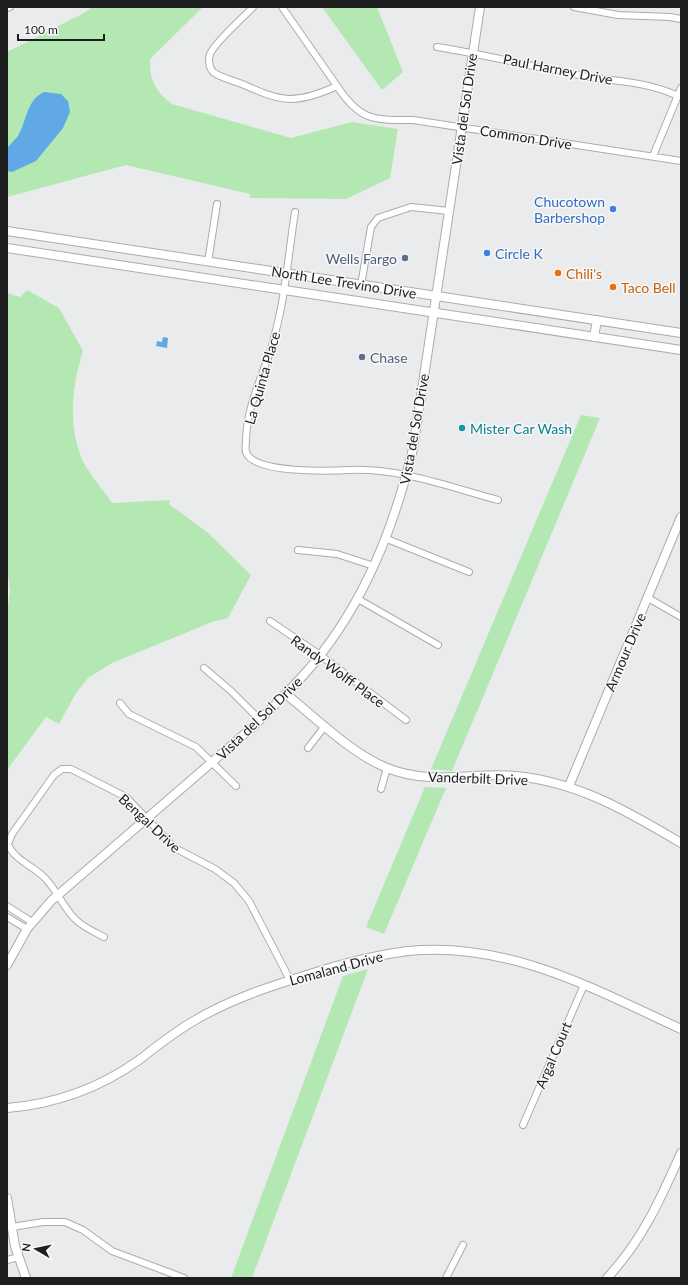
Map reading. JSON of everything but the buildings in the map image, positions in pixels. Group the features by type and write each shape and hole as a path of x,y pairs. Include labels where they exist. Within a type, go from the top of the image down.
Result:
{"main road":[{"name":"Vista del Sol Drive","path":"7,965 32,922 59,894 148,818 287,695 320,655 358,599 387,539 414,445 480,7"},
{"name":"North Lee Trevino Drive","path":"7,231 681,333"},
{"name":"North Lee Trevino Drive","path":"7,248 681,350"},
{"path":"594,337 597,320"},
{"name":"Armour Drive","path":"569,786 681,517"},
{"name":"Vanderbilt Drive","path":"287,695 357,750 387,768 412,775 435,778 517,776 569,786 621,809 681,843"},
{"name":"Lomaland Drive","path":"7,1108 53,1100 99,1084 126,1068 175,1032 205,1014 248,994 369,957 409,951 466,951 503,957 541,967 584,984 681,1028"},
{"path":"607,1278 627,1254 646,1227 681,1153"},
{"path":"7,1198 18,1257 26,1278"}],"street":[{"path":"253,7 212,51 209,61 213,72 265,95 282,99 307,97 337,86"},
{"name":"Common Drive","path":"282,7 337,86 356,110 370,117 384,120 412,120 681,161"},
{"path":"574,7 618,15 681,19"},
{"name":"Paul Harney Drive","path":"437,47 473,52 589,77 638,83 678,96"},
{"path":"653,156 681,88"},
{"path":"208,262 217,204"},
{"path":"361,285 371,227 378,218 411,208 449,211"},
{"name":"La Quinta Place","path":"295,212 284,290 274,336 255,390 248,416 246,445 248,454 259,462 283,469 308,472 380,470 406,476"},
{"path":"406,476 498,500"},
{"path":"387,539 469,572"},
{"path":"298,550 337,554 374,566"},
{"path":"648,598 681,617"},
{"path":"358,599 438,645"},
{"name":"Randy Wolff Place","path":"270,621 320,655 406,720"},
{"path":"204,668 232,692 260,720"},
{"path":"120,703 129,714 196,747 236,786"},
{"path":"308,748 325,726"},
{"path":"381,789 387,768"},
{"name":"Bengal Drive","path":"104,937 76,920 68,911 59,894 44,877 15,855 10,850 8,844 12,834 58,772 62,769 70,769 109,787 126,797 148,818 175,848 224,875 244,894 249,901 290,980"},
{"path":"7,906 32,922"},
{"path":"7,916 27,929"},
{"name":"Argal Court","path":"523,1125 584,984"},
{"path":"12,1227 43,1222 65,1222 83,1230 112,1251 184,1278"},
{"path":"446,1278 463,1245"},
{"path":"7,1260 18,1257"}],"green space":[{"path":"92,7 203,7 150,59 152,79 158,90 166,99 172,104 291,138 352,122 398,129 390,178 346,199 250,198 250,194 126,165 7,197 7,52 84,13"},
{"path":"322,7 377,7 403,72 382,90"},
{"path":"27,290 59,308 83,351 74,391 74,431 84,463 112,503 170,500 169,504 207,532 251,575 228,618 212,622 112,663 88,678 76,693 59,724 46,717 7,770 7,615 10,592 7,565 7,293 20,297"},
{"path":"581,415 600,418 452,771 431,769"},
{"path":"425,787 446,788 384,934 366,927"},
{"path":"368,969 252,1278 231,1278 343,976"}],"water":[{"path":"44,92 61,94 68,101 70,112 63,128 36,161 12,172 7,171 6,151 9,145 19,134 28,110 34,100 38,95"},
{"path":"163,337 168,338 167,348 156,346 157,341 162,342"}],"place":[{"name":"Chucotown Barbershop","path":"613,209"},
{"name":"Circle K","path":"487,253"},
{"name":"Wells Fargo","path":"405,258"},
{"name":"Chili's","path":"558,273"},
{"name":"Taco Bell","path":"613,287"},
{"name":"Chase","path":"362,357"},
{"name":"Mister Car Wash","path":"462,428"}]}
